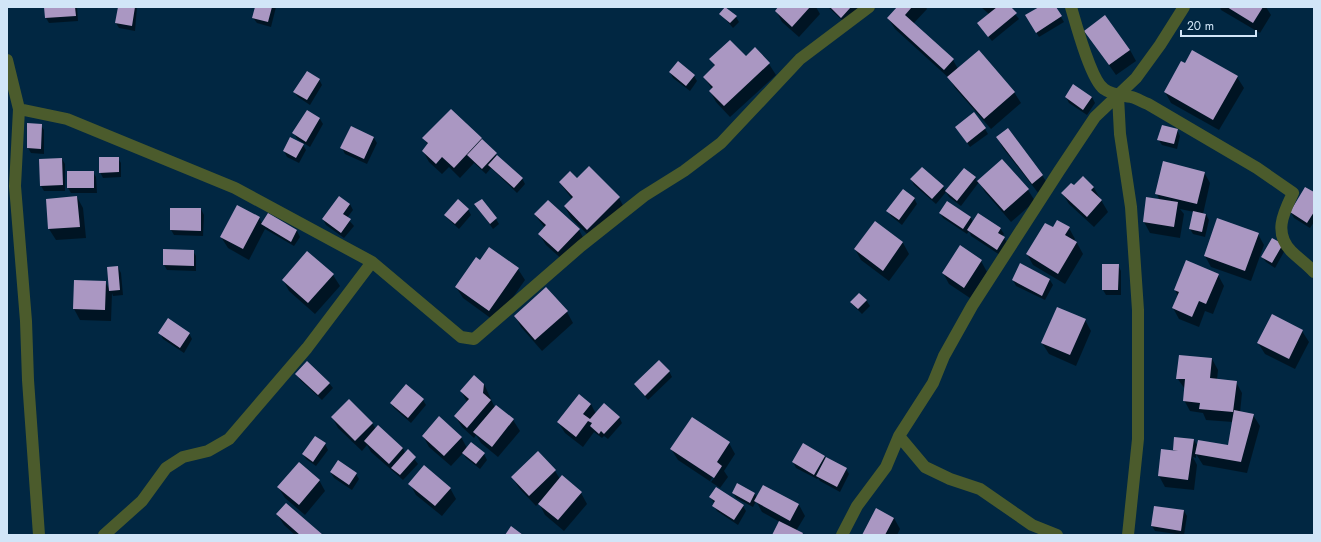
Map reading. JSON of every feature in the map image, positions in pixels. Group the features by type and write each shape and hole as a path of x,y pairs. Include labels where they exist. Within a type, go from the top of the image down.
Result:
{"street":[{"path":"20,109 67,119 235,188 372,262 461,337 474,340 598,232 644,196 684,171 721,143 800,59 869,7"},
{"path":"1071,7 1081,43 1091,67 1103,89 1118,96 1132,97 1148,104 1257,168 1293,193 1281,222 1284,242 1291,251 1314,272"},
{"path":"842,535 857,506 886,467 900,436 933,384 944,356 972,306 1095,117 1136,78 1160,45 1184,7"},
{"path":"7,60 20,109 14,186 26,322 28,380 39,535"},
{"path":"1118,96 1120,134 1131,207 1138,310 1138,439 1128,535"},
{"path":"104,535 142,501 166,468 183,457 208,451 229,439 307,348 372,262"},
{"path":"900,436 925,467 950,479 980,489 1032,525 1057,535"}],"building":[{"path":"44,7 75,7 76,16 45,18"},
{"path":"118,7 135,7 132,26 115,23"},
{"path":"255,7 272,7 268,22 252,18"},
{"path":"725,7 737,16 730,23 719,14"},
{"path":"778,7 810,7 792,27 775,11"},
{"path":"830,7 851,7 841,18"},
{"path":"897,7 912,7 905,15 954,59 944,70 887,18"},
{"path":"997,7 1011,7 1017,13 988,37 977,23"},
{"path":"1039,7 1056,7 1062,16 1036,33 1025,15"},
{"path":"1227,7 1263,7 1253,23"},
{"path":"1105,15 1130,50 1109,65 1084,31"},
{"path":"730,40 746,56 755,47 770,63 724,106 709,91 713,87 703,77 715,65 709,59"},
{"path":"979,50 1015,92 984,119 947,77"},
{"path":"1192,50 1238,76 1213,120 1164,92 1181,61 1185,63"},
{"path":"678,61 695,75 686,86 669,72"},
{"path":"307,71 320,79 307,100 293,92"},
{"path":"1073,84 1092,97 1083,110 1065,97"},
{"path":"451,109 482,138 454,168 442,157 436,164 422,151 428,143 422,138"},
{"path":"307,110 320,118 306,142 292,133"},
{"path":"974,112 986,128 967,143 955,127"},
{"path":"27,123 42,124 41,149 27,148"},
{"path":"1162,125 1178,129 1174,144 1157,140"},
{"path":"351,126 374,137 364,159 340,148"},
{"path":"1008,128 1043,175 1032,184 996,137"},
{"path":"290,137 304,144 296,158 283,151"},
{"path":"482,139 497,153 482,169 467,155"},
{"path":"497,155 523,178 514,188 488,165"},
{"path":"99,157 119,157 119,172 99,173"},
{"path":"62,158 63,185 40,186 39,159"},
{"path":"1002,159 1029,189 1004,211 977,181"},
{"path":"1163,161 1205,172 1197,204 1155,194"},
{"path":"589,166 620,197 587,230 564,206 573,197 559,182 570,171 577,178"},
{"path":"922,167 944,186 932,199 910,179"},
{"path":"964,168 976,177 957,201 945,191"},
{"path":"67,171 94,171 94,188 67,188"},
{"path":"1083,176 1094,187 1091,190 1102,200 1087,217 1061,193 1071,183 1074,185"},
{"path":"1305,187 1314,192 1314,212 1307,223 1290,212"},
{"path":"903,189 915,198 899,220 886,211"},
{"path":"77,196 80,227 48,229 46,199"},
{"path":"339,196 350,204 343,214 351,219 341,233 322,219"},
{"path":"1146,197 1178,202 1174,227 1143,222"},
{"path":"458,199 469,209 455,224 444,215"},
{"path":"482,199 497,218 490,224 474,204"},
{"path":"548,200 580,229 558,252 538,234 546,225 534,214"},
{"path":"947,201 971,217 963,229 939,213"},
{"path":"237,205 260,217 243,249 220,237"},
{"path":"170,208 201,208 201,231 170,230"},
{"path":"1193,211 1206,214 1202,232 1189,229"},
{"path":"268,213 297,230 291,242 261,224"},
{"path":"978,213 1001,228 998,233 1005,237 997,250 967,230"},
{"path":"1217,218 1259,233 1245,271 1204,256"},
{"path":"1057,220 1070,227 1065,235 1077,242 1058,274 1026,254 1045,223 1053,227"},
{"path":"875,221 903,242 883,271 854,249"},
{"path":"1272,238 1283,244 1272,263 1261,257"},
{"path":"960,245 982,260 964,288 942,273"},
{"path":"489,247 519,268 489,311 455,287 476,257 480,260"},
{"path":"163,249 194,250 194,266 163,265"},
{"path":"307,251 334,274 308,303 282,280"},
{"path":"1186,260 1219,274 1206,304 1199,301 1192,317 1172,308 1179,292 1174,290"},
{"path":"1020,263 1050,279 1042,296 1012,280"},
{"path":"1102,264 1119,264 1118,290 1102,290"},
{"path":"118,266 120,290 109,291 107,267"},
{"path":"74,280 106,281 105,310 73,309"},
{"path":"546,287 568,311 535,340 514,316"},
{"path":"859,293 867,300 858,309 850,302"},
{"path":"1057,307 1086,319 1070,355 1041,343"},
{"path":"1272,314 1303,330 1289,359 1257,343"},
{"path":"168,318 190,333 180,348 158,333"},
{"path":"1179,355 1212,358 1210,378 1237,381 1233,412 1199,409 1200,403 1183,401 1185,379 1176,379"},
{"path":"659,360 670,371 645,396 634,384"},
{"path":"307,361 330,383 318,395 295,374"},
{"path":"474,375 484,384 483,393 491,400 467,428 454,416 469,399 460,391"},
{"path":"406,384 424,399 408,418 390,403"},
{"path":"579,394 591,404 583,414 590,419 604,403 620,417 604,434 601,431 599,434 590,426 592,423 588,421 576,437 557,422"},
{"path":"349,399 373,423 355,441 331,417"},
{"path":"496,405 514,419 492,447 473,432"},
{"path":"1234,410 1254,414 1241,462 1195,454 1198,440 1228,445"},
{"path":"439,416 462,437 444,456 422,436"},
{"path":"692,417 730,442 717,462 722,466 714,478 670,449"},
{"path":"378,425 403,448 389,464 364,441"},
{"path":"315,436 326,443 313,462 302,454"},
{"path":"1174,437 1194,439 1188,480 1158,476 1161,449 1178,451 1173,450"},
{"path":"471,442 485,453 476,464 462,453"},
{"path":"803,443 825,456 814,475 792,462"},
{"path":"408,449 416,457 400,475 391,468"},
{"path":"538,451 556,470 529,496 511,477"},
{"path":"826,457 847,468 837,487 816,476"},
{"path":"338,460 357,473 349,485 330,472"},
{"path":"299,462 320,480 299,505 277,487"},
{"path":"424,465 451,488 435,506 408,484"},
{"path":"562,475 582,492 558,520 538,504"},
{"path":"737,483 755,493 750,503 732,493"},
{"path":"763,485 799,504 790,521 754,501"},
{"path":"716,487 744,505 734,520 712,506 715,501 709,497"},
{"path":"286,503 323,535 300,535 276,514"},
{"path":"1154,506 1184,510 1181,531 1151,526"},
{"path":"876,508 894,518 885,535 862,535"},
{"path":"779,521 803,533 802,535 772,535"},
{"path":"511,526 523,535 505,535"}]}
